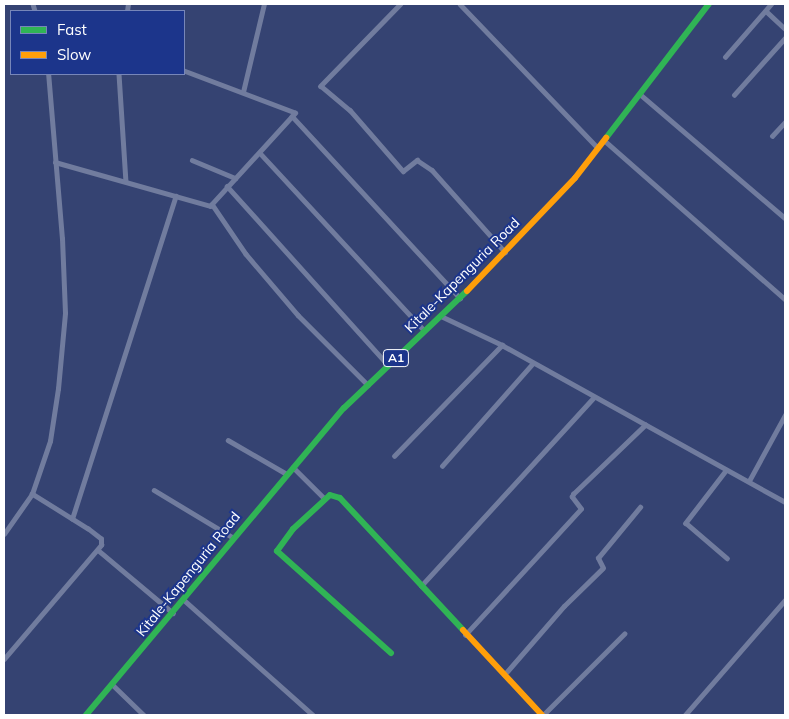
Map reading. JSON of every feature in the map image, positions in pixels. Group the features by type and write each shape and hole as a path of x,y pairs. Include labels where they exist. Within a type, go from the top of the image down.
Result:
{"main road":[{"name":"Kitale-Kapenguria Road","path":"86,715 184,600 287,474 368,385 460,298 505,252 606,142 708,4"},
{"path":"392,653 277,552 278,546 292,529 325,499 334,494 340,498 465,635 542,715"}],"street":[{"path":"243,92 264,4"},
{"path":"401,4 321,86 350,110 403,171 418,160 432,170 505,252"},
{"path":"460,4 599,149"},
{"path":"724,57 771,4"},
{"path":"766,11 785,29"},
{"path":"734,95 785,38"},
{"path":"55,162 210,206 226,186 260,153 295,113 185,71"},
{"path":"4,534 32,494 50,441 64,313 48,75"},
{"path":"119,75 126,181"},
{"path":"641,95 785,218"},
{"path":"292,116 460,298"},
{"path":"772,136 785,122"},
{"path":"606,142 785,299"},
{"path":"260,153 424,330"},
{"path":"192,160 235,178"},
{"path":"226,186 388,365"},
{"path":"72,519 176,196"},
{"path":"212,204 259,270 298,315 368,385"},
{"path":"440,315 502,345 726,471 749,481 785,502"},
{"path":"394,456 502,345"},
{"path":"442,466 533,363"},
{"path":"421,586 594,397"},
{"path":"749,481 785,415"},
{"path":"465,635 581,508 572,497 573,494 645,425"},
{"path":"228,440 287,474"},
{"path":"294,467 325,499"},
{"path":"726,471 686,524 727,558"},
{"path":"154,490 234,538"},
{"path":"4,659 98,550 100,539 32,494"},
{"path":"504,675 564,606 603,568 598,558 640,507"},
{"path":"98,550 173,613"},
{"path":"184,600 313,715"},
{"path":"685,715 785,600"},
{"path":"542,715 624,634"},
{"path":"112,685 144,715"}],"traffic: fast":[{"path":"606,138 709,4"},
{"path":"86,715 344,408 467,291"},
{"path":"391,653 277,551 293,529 330,495 340,498 463,630"}],"traffic: slow":[{"path":"467,291 575,178 606,138"},
{"path":"463,630 542,715"}]}
